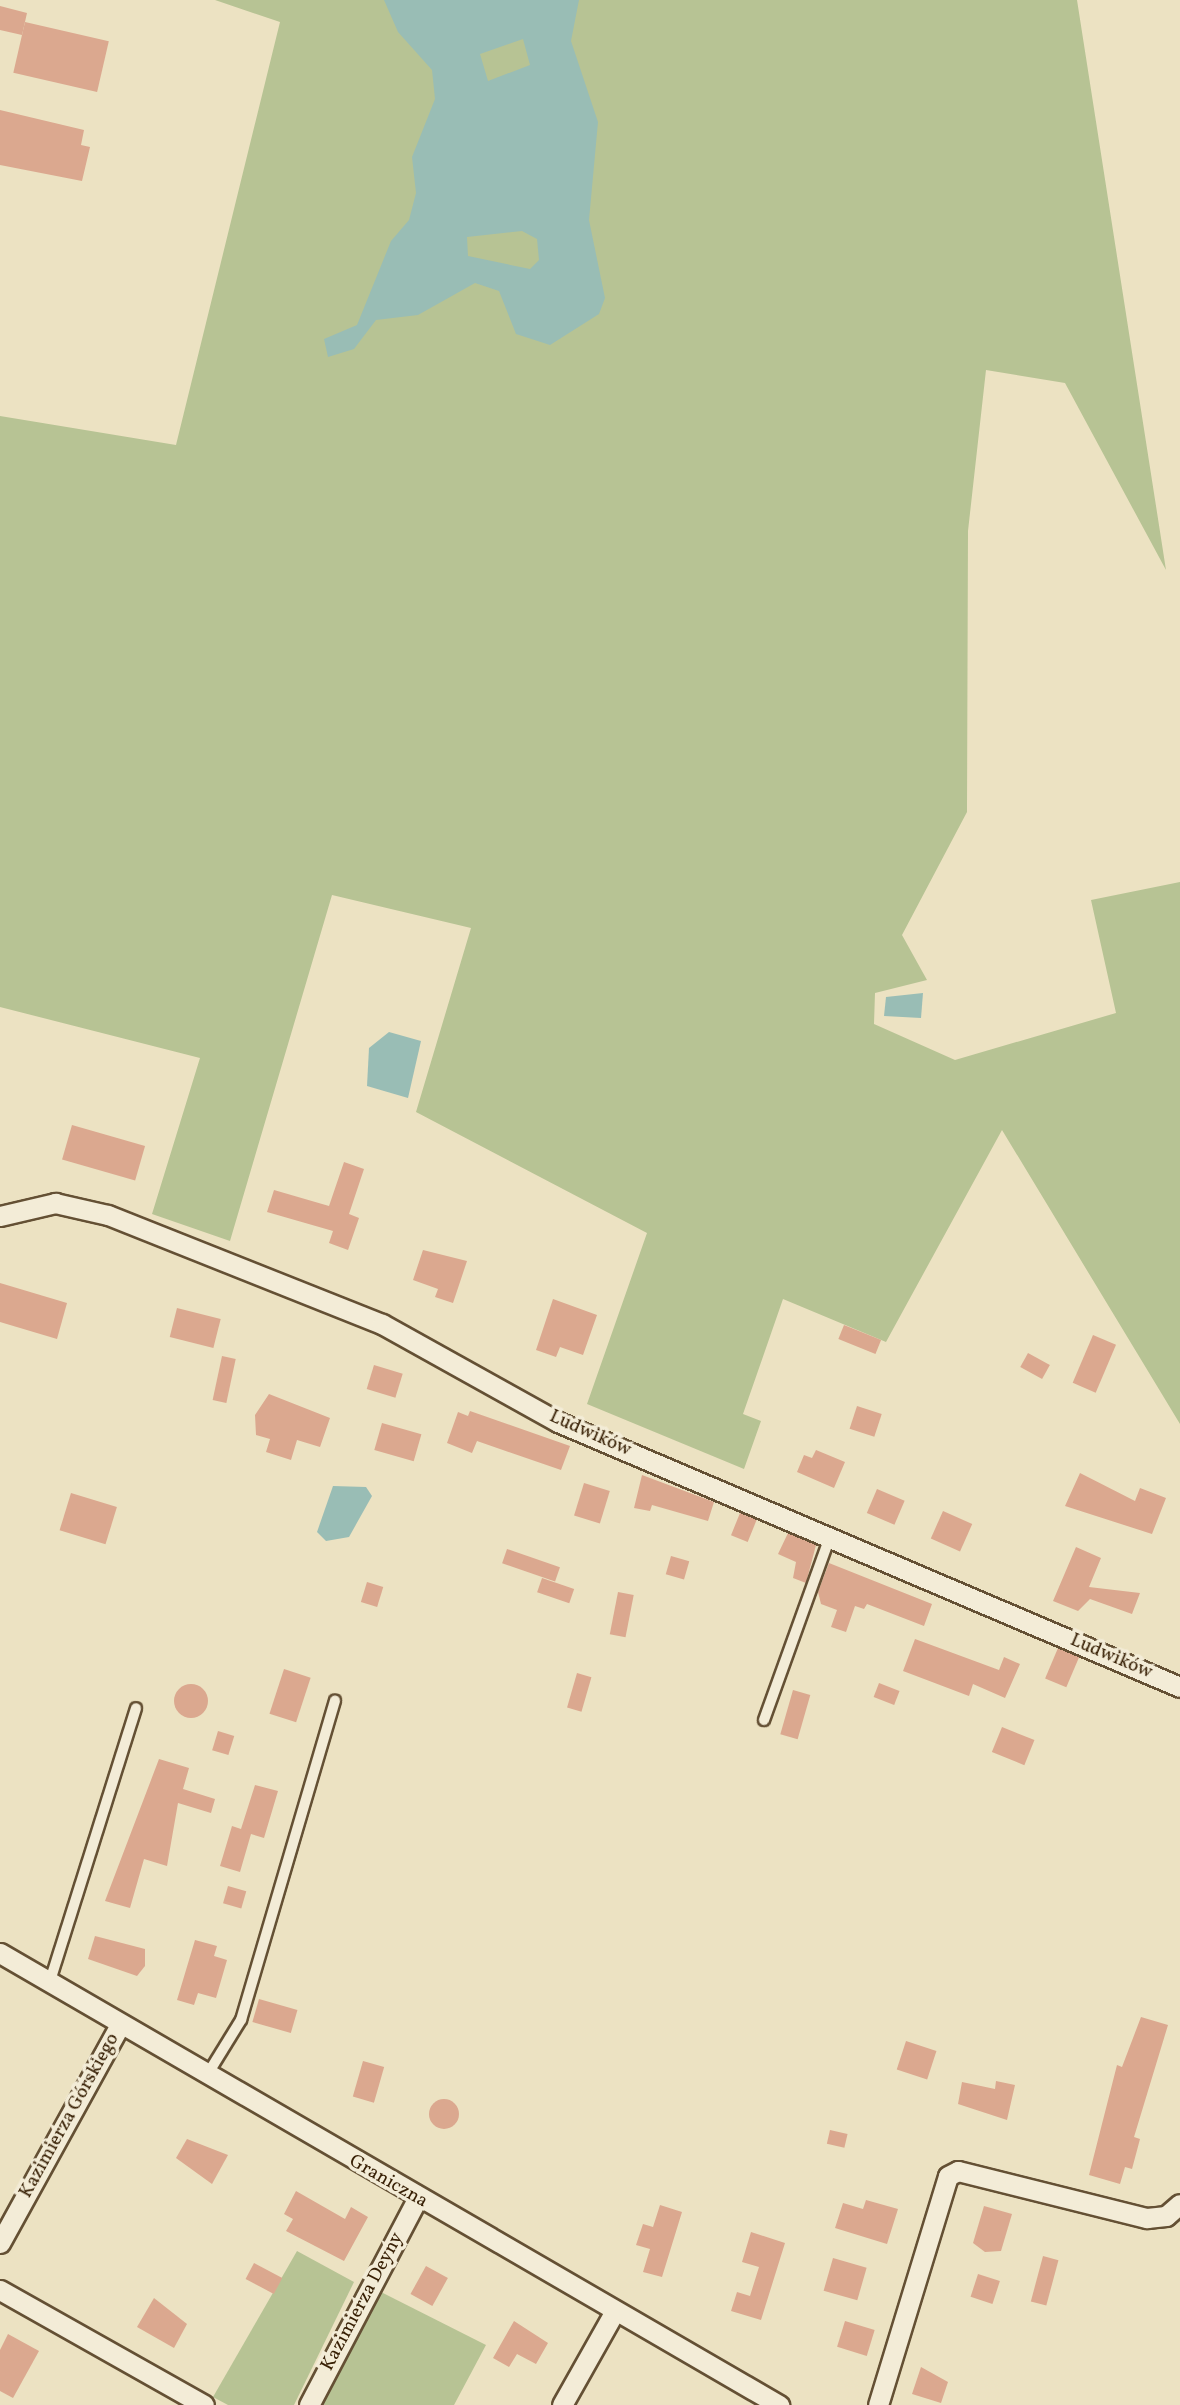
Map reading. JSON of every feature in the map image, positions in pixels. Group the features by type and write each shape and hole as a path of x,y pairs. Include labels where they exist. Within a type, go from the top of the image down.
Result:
{"street":[{"name":"Ludwików","path":"0,1216 55,1203 108,1215 382,1324 558,1422 1180,1686"},
{"name":"Graniczna","path":"0,1953 50,1980 120,2025 417,2199 779,2405"},
{"name":"Kazimierza Górskiego","path":"0,2244 120,2025"},
{"path":"878,2405 948,2176 958,2171 1147,2218 1166,2216 1180,2204"},
{"name":"Kazimierza Deyny","path":"309,2405 417,2199"},
{"path":"0,2290 204,2405"},
{"path":"562,2405 615,2311"}],"lane":[{"path":"764,1720 830,1537"},
{"path":"207,2076 241,2020 335,1701"},
{"path":"50,1980 136,1708"}],"green space":[{"path":"215,0 1077,0 1166,570 1065,383 986,370 968,531 967,812 902,935 927,980 875,993 874,1024 955,1060 1116,1013 1091,900 1180,882 1180,1424 1002,1130 886,1342 783,1299 743,1414 761,1421 744,1469 587,1404 647,1233 416,1112 471,928 332,895 230,1241 152,1214 200,1058 0,1007 0,416 176,445 280,22"},
{"path":"297,2251 354,2282 294,2405 228,2405 213,2397"},
{"path":"377,2290 486,2345 454,2405 317,2405"}],"water":[{"path":"384,0 579,0 571,41 598,122 589,220 605,298 599,314 550,345 516,334 499,291 475,283 418,315 376,320 354,349 328,357 324,339 357,325 391,241 409,220 416,193 412,157 435,99 432,70 398,32","holes":["523,39 530,65 488,81 480,54","522,231 537,239 539,260 530,269 468,256 467,237"]},
{"path":"923,993 921,1018 884,1016 886,997"},
{"path":"389,1032 421,1041 408,1098 367,1086 369,1048"},
{"path":"333,1486 366,1487 372,1496 349,1537 326,1541 317,1532"}],"building":[{"path":"0,6 27,13 22,35 0,30"},
{"path":"25,22 109,41 97,92 13,73"},
{"path":"0,110 84,130 81,145 90,147 82,181 0,165"},
{"path":"72,1125 145,1146 135,1181 62,1160"},
{"path":"344,1162 364,1169 349,1214 359,1218 348,1250 329,1243 333,1231 267,1212 274,1190 329,1206"},
{"path":"423,1250 467,1261 453,1303 435,1297 438,1289 413,1280"},
{"path":"0,1283 67,1303 57,1339 0,1322"},
{"path":"553,1299 597,1315 583,1355 560,1347 556,1357 536,1350"},
{"path":"177,1308 221,1319 213,1348 170,1337"},
{"path":"844,1325 881,1340 875,1354 838,1339"},
{"path":"1093,1335 1116,1345 1096,1393 1073,1383"},
{"path":"1028,1353 1050,1365 1042,1379 1020,1367"},
{"path":"222,1356 236,1359 226,1403 213,1400"},
{"path":"374,1365 403,1374 395,1398 367,1389"},
{"path":"269,1394 330,1418 320,1447 297,1440 291,1460 266,1452 270,1439 256,1435 255,1415"},
{"path":"857,1406 882,1414 874,1437 850,1429"},
{"path":"470,1411 570,1446 561,1470 477,1441 472,1453 447,1443 458,1412 468,1416"},
{"path":"382,1423 421,1434 414,1461 374,1450"},
{"path":"816,1450 845,1462 834,1488 797,1472 804,1455 812,1458"},
{"path":"1080,1473 1135,1501 1140,1488 1166,1498 1152,1534 1065,1506"},
{"path":"642,1475 714,1502 708,1521 652,1505 650,1511 634,1508"},
{"path":"584,1483 610,1491 600,1523 574,1516"},
{"path":"877,1489 905,1501 894,1525 867,1513"},
{"path":"71,1493 117,1507 106,1544 60,1530"},
{"path":"943,1511 972,1524 960,1551 931,1538"},
{"path":"740,1513 757,1520 748,1542 731,1535"},
{"path":"788,1533 816,1545 806,1583 793,1578 796,1562 778,1554"},
{"path":"1076,1547 1101,1558 1089,1587 1140,1593 1132,1614 1090,1599 1078,1611 1053,1601"},
{"path":"507,1549 560,1567 555,1581 502,1563"},
{"path":"671,1556 689,1561 684,1580 666,1574"},
{"path":"829,1563 932,1604 924,1626 867,1604 864,1609 855,1606 846,1632 831,1627 837,1610 821,1604 818,1592"},
{"path":"542,1578 574,1589 569,1603 537,1592"},
{"path":"367,1582 383,1587 377,1607 361,1602"},
{"path":"618,1592 634,1595 626,1637 610,1634"},
{"path":"915,1639 999,1670 1004,1657 1020,1664 1005,1698 973,1684 969,1696 903,1671"},
{"path":"1058,1648 1079,1657 1066,1687 1045,1678"},
{"path":"284,1669 311,1678 296,1722 269,1714"},
{"path":"577,1673 591,1677 581,1712 567,1708"},
{"path":"879,1683 900,1691 894,1705 874,1697"},
{"path":"191,1684 203,1689 208,1701 203,1713 191,1718 179,1713 174,1701 179,1689"},
{"path":"793,1690 810,1695 798,1739 780,1734"},
{"path":"1002,1727 1034,1740 1024,1765 992,1752"},
{"path":"218,1731 234,1736 228,1755 212,1750"},
{"path":"159,1759 189,1768 183,1789 215,1799 211,1813 178,1803 167,1866 144,1859 130,1908 105,1901"},
{"path":"255,1785 278,1791 264,1838 251,1834 240,1872 220,1866 232,1826 241,1829"},
{"path":"228,1886 246,1891 241,1909 223,1903"},
{"path":"95,1936 145,1949 145,1966 137,1976 88,1959"},
{"path":"195,1940 217,1946 214,1956 227,1960 216,1998 198,1993 194,2005 177,2000"},
{"path":"259,1999 297,2010 291,2033 252,2022"},
{"path":"1141,2017 1168,2025 1134,2137 1140,2139 1132,2169 1125,2167 1120,2184 1089,2175 1117,2065 1122,2067"},
{"path":"906,2041 936,2051 927,2079 897,2070"},
{"path":"363,2061 384,2067 374,2103 353,2097"},
{"path":"996,2081 1015,2085 1007,2120 958,2104 962,2082 995,2089"},
{"path":"444,2099 450,2100 458,2108 458,2120 450,2128 444,2129 438,2128 430,2120 429,2114 430,2108 438,2100"},
{"path":"830,2130 848,2134 844,2148 827,2144"},
{"path":"187,2139 228,2155 212,2184 176,2158"},
{"path":"296,2191 345,2219 351,2207 368,2217 344,2261 286,2231 293,2219 284,2214"},
{"path":"866,2200 898,2209 887,2244 835,2228 843,2203 863,2209"},
{"path":"660,2205 682,2212 662,2277 643,2272 650,2249 636,2245 643,2224 653,2227"},
{"path":"984,2206 1012,2214 1001,2251 985,2252 973,2243"},
{"path":"751,2232 785,2243 761,2320 731,2311 737,2292 750,2296 759,2267 742,2262"},
{"path":"1043,2256 1058,2260 1046,2306 1031,2301"},
{"path":"833,2258 867,2268 857,2300 824,2291"},
{"path":"254,2263 282,2278 274,2294 246,2279"},
{"path":"426,2266 448,2278 432,2306 410,2294"},
{"path":"978,2274 1000,2281 992,2304 971,2297"},
{"path":"154,2298 187,2324 174,2348 137,2327"},
{"path":"514,2321 548,2343 536,2364 517,2354 509,2367 493,2358"},
{"path":"845,2321 875,2330 867,2356 837,2347"},
{"path":"8,2334 39,2351 13,2398 0,2391 0,2350"},
{"path":"921,2367 948,2382 941,2403 912,2394"}]}
